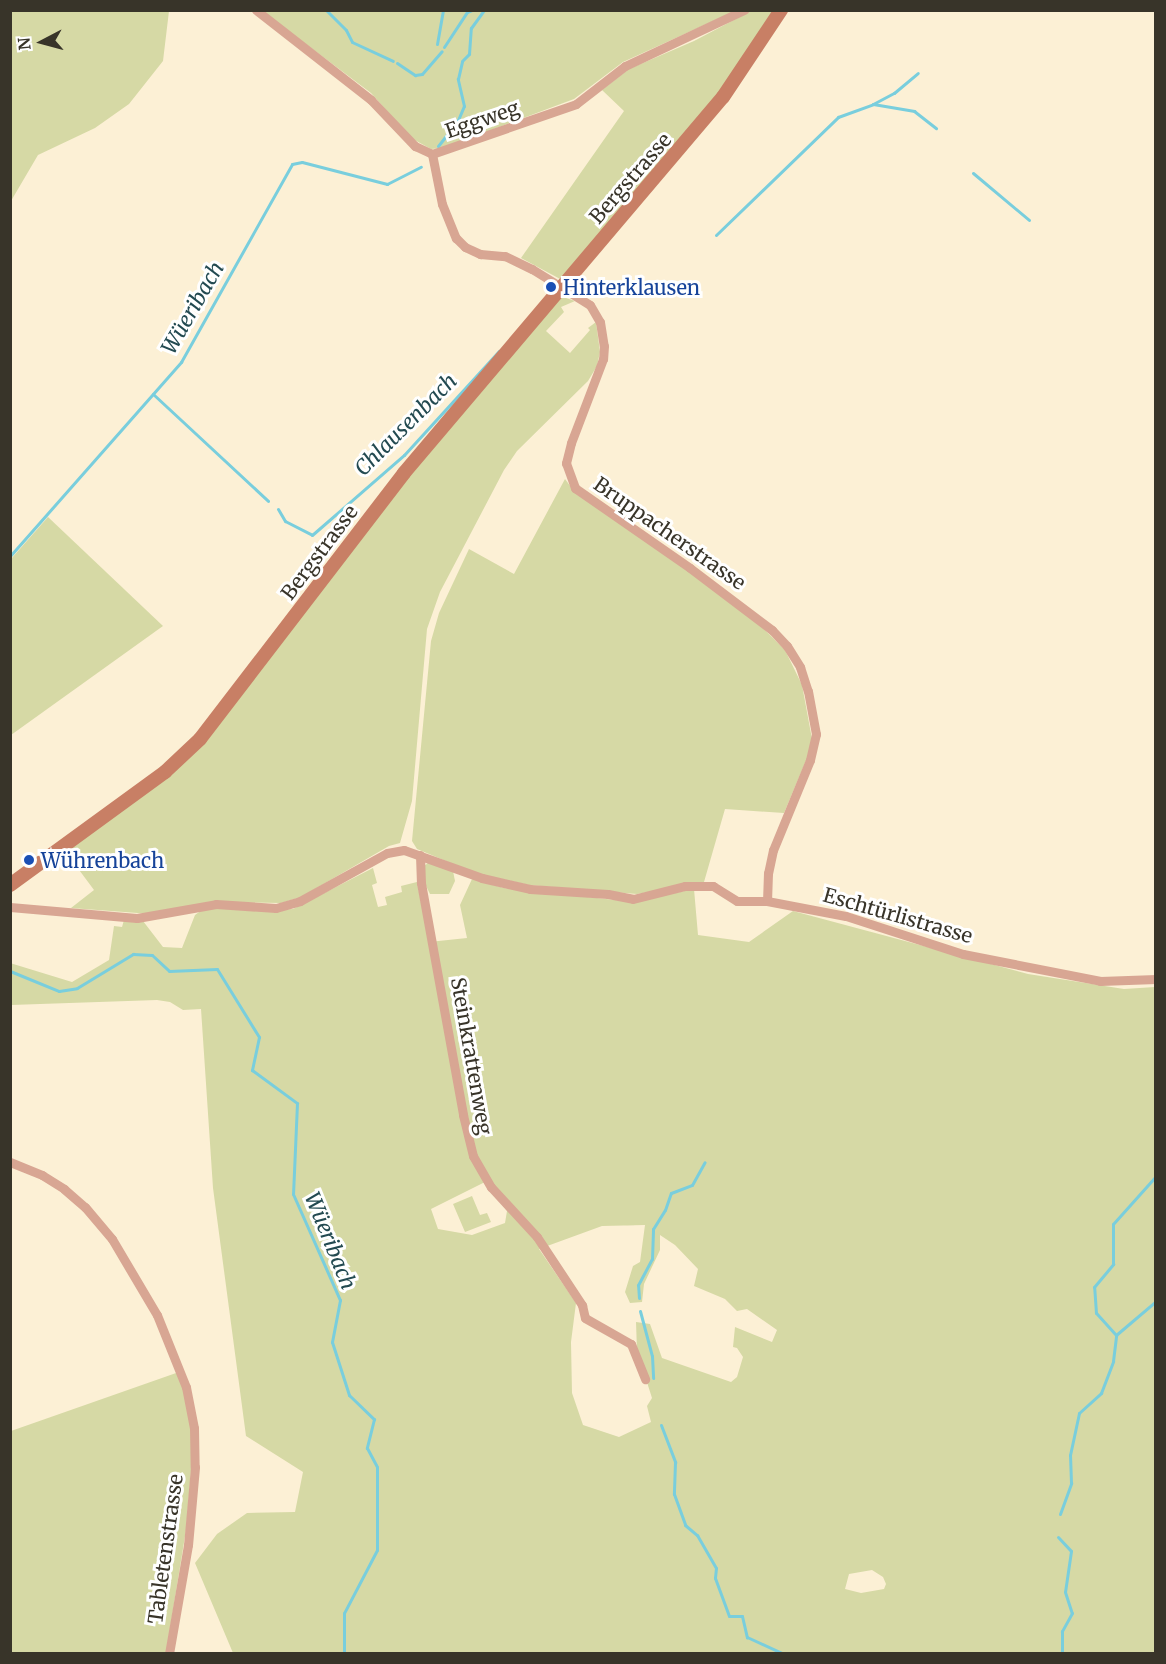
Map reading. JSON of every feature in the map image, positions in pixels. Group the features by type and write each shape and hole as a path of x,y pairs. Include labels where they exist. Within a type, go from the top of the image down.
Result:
{"street":[{"name":"Eggweg","path":"256,10 371,100 415,146 432,154 576,104 625,66 744,10"},
{"name":"Bergstrasse","path":"10,885 165,772 200,739 404,472 723,97 781,10"},
{"name":"Bruppacherstrasse","path":"432,154 442,204 456,238 465,248 480,254 495,254 514,260 590,305 600,322 604,346 598,375 568,452 566,463 572,483 580,492 690,568 772,630 787,645 800,667 808,691 816,734 810,760 773,850 768,873 767,901"},
{"name":"Eschtürlistrasse","path":"10,907 136,918 216,904 276,908 300,901 387,853 404,850 482,878 530,889 601,893 633,899 685,886 713,886 737,901 767,901 846,916 963,954 1078,978 1115,982 1155,979"},
{"name":"Steinkrattenweg","path":"420,855 423,894 463,1115 473,1156 491,1187 537,1237 582,1305 585,1318 631,1344 645,1379"},
{"name":"Tabletenstrasse","path":"10,1162 42,1175 64,1189 84,1207 112,1239 157,1315 186,1387 194,1428 195,1467 188,1545 169,1653"}],"green space":[{"path":"11,10 169,11 163,61 129,104 95,128 38,155 11,201"},
{"path":"262,11 735,11 623,62 574,99 443,148 431,149 411,138 371,93"},
{"path":"751,11 775,11 725,87 562,280 521,258 624,111 602,90 629,69 694,41"},
{"path":"559,298 575,301 561,307 564,312 546,331 570,353 590,330 588,328 596,322 600,352 597,366 588,381 517,451 504,470 440,592 427,629 412,801 400,843 389,846 301,897 281,903 213,902 151,914 71,908 94,890 65,851 182,764 391,497"},
{"path":"565,479 574,491 684,563 755,620 785,650 802,685 812,739 810,751 784,813 725,809 704,882 637,894 529,885 475,873 417,849 412,841 431,641 439,613 469,549 514,574"},
{"path":"48,517 163,626 11,735 11,559"},
{"path":"428,863 453,871 455,881 449,894 430,894 425,884 424,866"},
{"path":"373,868 377,883 372,885 378,907 387,905 385,897 402,892 401,886 417,882 429,942 467,938 460,905 472,879 504,888 634,902 694,889 698,935 749,942 793,911 1028,974 1124,989 1155,987 1155,1653 233,1653 195,1563 217,1534 247,1513 295,1512 303,1472 246,1436 213,1188 201,1009 183,1010 170,1002 157,1000 11,1005 10,963 72,982 109,960 114,926 122,927 124,920 143,921 163,947 182,948 195,915 202,910 234,907 257,911 293,909","holes":["485,1182 507,1211 505,1223 472,1235 438,1229 431,1209","645,1225 640,1262 633,1266 625,1292 630,1303 642,1302 644,1284 660,1250 660,1235 675,1245 698,1269 694,1286 725,1299 737,1311 747,1309 777,1330 772,1342 735,1327 733,1347 737,1348 743,1357 737,1377 731,1382 662,1358 650,1324 636,1322 637,1351 652,1398 647,1406 651,1422 619,1437 583,1425 572,1393 571,1342 576,1303 539,1249 602,1226","872,1570 883,1577 886,1584 884,1589 861,1593 845,1589 849,1574"]},
{"path":"472,1196 480,1215 487,1213 491,1222 465,1232 453,1204"},
{"path":"179,1372 188,1409 193,1447 186,1530 166,1653 11,1654 11,1431"}],"waterway":[{"path":"326,10 346,30 352,42 393,61"},
{"name":"Wüeribach","path":"437,44 443,10"},
{"name":"Wüeribach","path":"444,47 467,12 472,10"},
{"name":"Wüeribach","path":"438,146 458,120 464,106 458,79 462,61 469,54 471,28 484,10"},
{"name":"Wüeribach","path":"397,63 415,75 422,74 442,51"},
{"path":"873,104 894,93 918,73"},
{"path":"716,235 838,117 873,104 914,111 936,128"},
{"name":"Wüeribach","path":"10,556 181,362 292,164 302,162 387,184 421,167"},
{"path":"973,173 1029,220"},
{"name":"Chlausenbach","path":"278,509 285,521 312,535 404,455 499,351"},
{"name":"Chlausenbach","path":"153,394 268,501"},
{"name":"Wüeribach","path":"10,971 59,991 77,988 133,954 152,955 169,971 217,969 259,1037 252,1070 297,1103 293,1194 340,1300 332,1342 349,1395 374,1419 367,1448 377,1467 377,1550 344,1613 344,1654"},
{"path":"639,1298 638,1285 652,1259 653,1229 665,1210 671,1193 692,1185 705,1162"},
{"path":"1060,1514 1071,1483 1070,1455 1079,1413 1101,1393 1113,1361 1116,1335 1096,1313 1094,1287 1113,1264 1113,1224 1156,1176"},
{"path":"1116,1335 1156,1301"},
{"path":"640,1311 652,1356 653,1378"},
{"path":"661,1425 675,1462 674,1494 685,1525 697,1535 716,1568 715,1578 729,1616 742,1616 747,1637 784,1654"},
{"path":"1058,1537 1071,1551 1065,1592 1072,1613 1062,1631 1062,1654"}],"place":[{"name":"Hinterklausen","path":"551,287"},
{"name":"Wührenbach","path":"29,860"}]}
